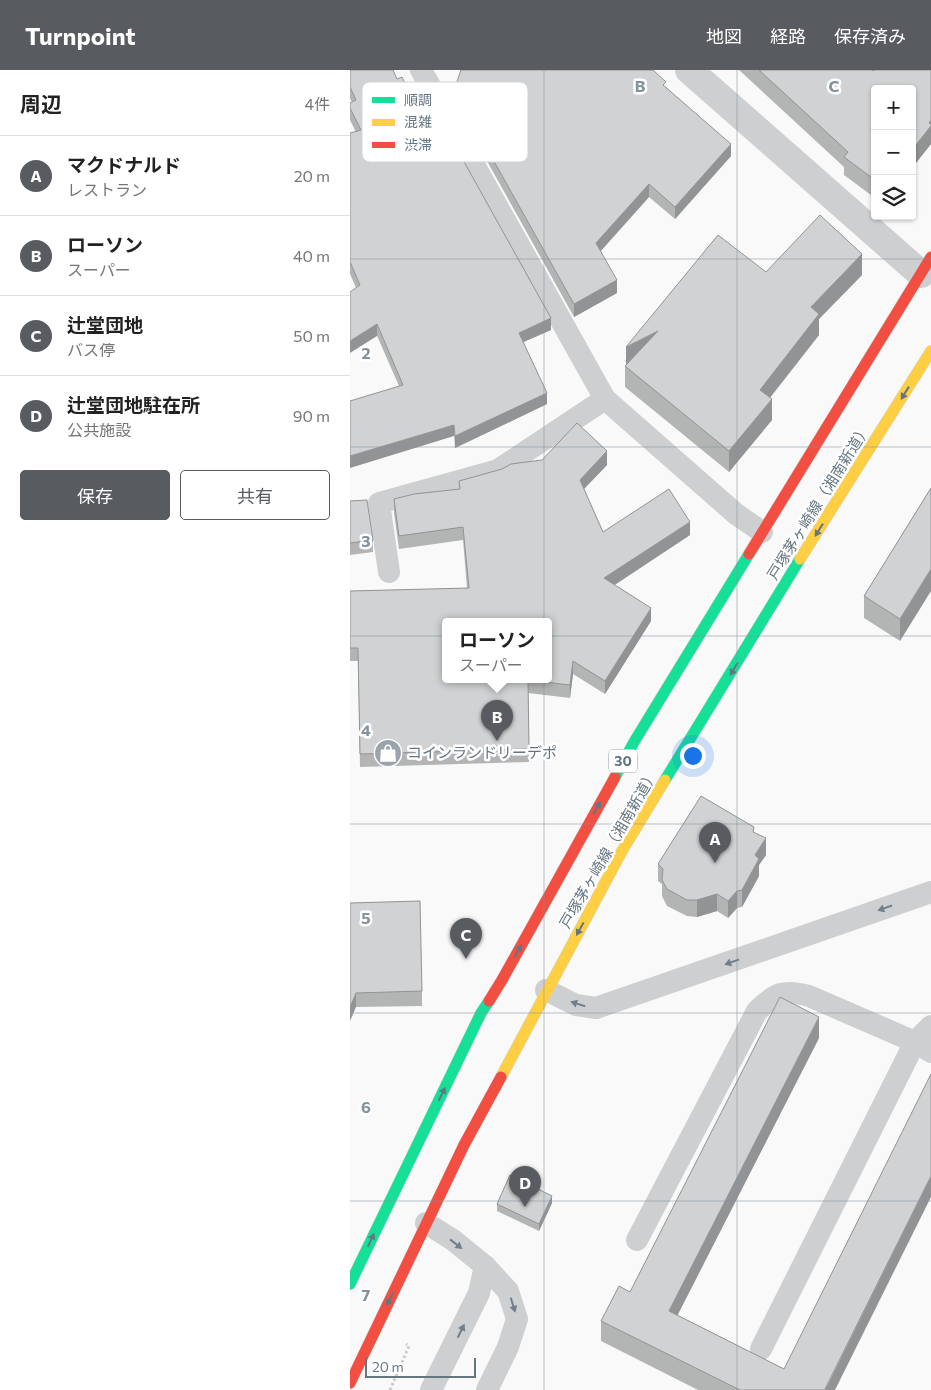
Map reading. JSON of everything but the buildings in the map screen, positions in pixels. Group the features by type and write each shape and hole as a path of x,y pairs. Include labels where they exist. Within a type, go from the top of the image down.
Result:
{"main road":[{"name":"戸塚茅ヶ崎線（湘南新道）","path":"350,1284 481,1013 502,980 634,742 926,266"},
{"name":"戸塚茅ヶ崎線（湘南新道）","path":"350,1383 464,1145 622,851 802,556 931,351"}],"street":[{"path":"689,70 926,266"}],"lane":[{"path":"421,70 428,82"},
{"path":"472,162 605,399 736,514 762,532"},
{"path":"389,572 379,504 498,470 605,399"},
{"path":"546,990 576,1005 596,1008 931,892"},
{"path":"637,1240 757,1011 769,999 780,993 794,991 923,1047"},
{"path":"761,1349 923,1047 931,1026"},
{"path":"426,1223 452,1240 485,1266 508,1290 517,1319 508,1347 487,1390"},
{"path":"431,1390 480,1293 485,1266"}],"path":[{"path":"390,1390 409,1346"}],"traffic: fast":[{"path":"615,777 634,742 749,554"},
{"path":"665,780 800,559"},
{"path":"350,1284 481,1013 489,1001"}],"traffic: slow":[{"path":"800,559 931,351"},
{"path":"501,1077 622,851 665,780"}],"traffic: jam":[{"path":"749,554 931,257"},
{"path":"489,1001 615,777"},
{"path":"350,1383 464,1145 501,1077"}],"place":[{"name":"ローソン","path":"497,741"},
{"name":"コインランドリーデポ","path":"388,753"},
{"name":"マクドナルド","path":"715,863"},
{"name":"辻堂団地","path":"466,959"},
{"name":"辻堂団地駐在所","path":"525,1207"}]}
